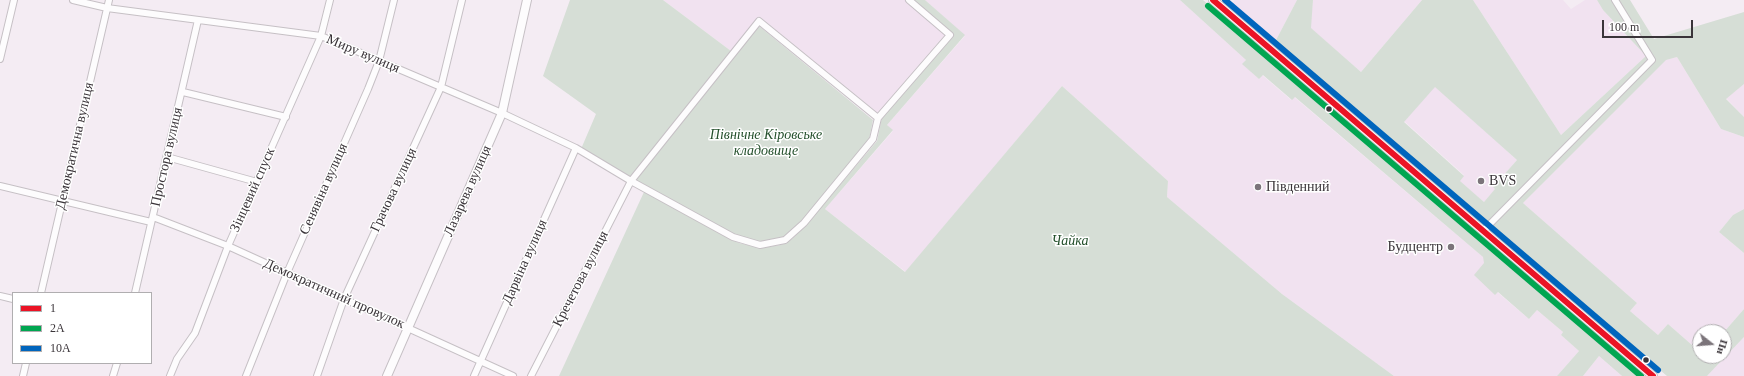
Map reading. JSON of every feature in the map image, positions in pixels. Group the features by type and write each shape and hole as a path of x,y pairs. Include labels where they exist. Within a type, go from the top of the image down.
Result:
{"street":[{"path":"0,60 14,0"},
{"name":"Миру вулиця","path":"73,0 108,8 321,36 502,113 576,148 630,182 740,240 760,245 780,243 790,237 808,218 874,139 878,118"},
{"name":"Демократична вулиця","path":"41,292 109,0"},
{"name":"Зінцевий спуск","path":"170,376 177,359 195,333 228,246 321,36 330,0"},
{"name":"Сенявіна вулиця","path":"246,376 287,273 378,61 394,0"},
{"name":"Грачова вулиця","path":"317,376 344,299 442,87 462,0"},
{"name":"Лазарева вулиця","path":"387,376 502,113 528,0"},
{"path":"878,118 950,35 909,0"},
{"path":"1212,0 1653,376"},
{"path":"1483,231 1652,60 1615,0"},
{"name":"Простора вулиця","path":"135,292 183,92 198,20"},
{"name":"Кречетова вулиця","path":"531,376 630,182 759,21 878,118"},
{"path":"183,92 286,117"},
{"name":"Дарвіна вулиця","path":"474,376 576,148"},
{"path":"167,157 257,182"},
{"name":"Демократичний провулок","path":"0,186 152,220 228,246 513,376"},
{"path":"0,296 12,299"},
{"path":"23,376 26,364"},
{"path":"113,376 117,364"}],"shaded area":[{"path":"663,0 905,0 945,35 878,113 759,16 731,51"},
{"path":"925,0 1180,0 1246,60 1243,64 1259,79 1262,75 1291,100 1294,97 1483,257 1495,295 1497,292 1529,319 1537,310 1563,332 1561,335 1579,351 1557,376 1394,376 1282,294 1167,197 1168,181 1062,86 906,272 825,209 893,131 887,125 965,36"},
{"path":"1234,0 1297,0 1275,42 1232,6"},
{"path":"1313,0 1422,0 1361,72 1310,28"},
{"path":"1473,0 1563,0 1571,9 1585,0 1597,0 1603,10 1646,56 1561,135"},
{"path":"1677,57 1721,129 1744,137 1744,209 1733,215 1719,232 1744,253 1744,309 1731,324 1692,324 1692,345 1668,324 1658,335 1630,311 1637,303 1523,203 1665,60"},
{"path":"1744,84 1744,117 1726,98"},
{"path":"1435,86 1517,160 1493,187 1496,189 1484,202 1459,181 1464,175 1404,121"},
{"path":"1744,337 1744,376 1707,376 1718,364 1732,364 1732,350"},
{"path":"1599,356 1622,376 1583,376"}],"green space":[{"path":"570,0 663,0 731,51 630,179 581,149 596,114 543,76"},
{"name":"Чайка","path":"905,0 925,0 965,35 887,125 893,130 825,209 905,272 1062,86 1168,181 1167,197 1282,294 1394,376 559,376 644,192 739,243 760,248 780,245 792,239 806,225 877,141 882,117 878,113 945,35"},
{"path":"1180,0 1203,0 1643,376 1622,376 1599,356 1583,376 1557,376 1579,351 1561,335 1563,332 1537,310 1529,319 1498,292 1495,295 1474,275 1484,263 1483,257 1295,97 1292,100 1263,75 1259,79 1242,64 1246,60"},
{"path":"1297,0 1313,0 1311,28 1361,72 1422,0 1473,0 1561,135 1646,56 1603,10 1597,0 1630,0 1654,39 1744,12 1744,84 1726,99 1744,117 1744,137 1721,129 1677,57 1666,60 1523,203 1637,303 1630,311 1658,335 1668,324 1692,345 1692,364 1718,364 1707,376 1667,376 1275,42","holes":["1435,87 1517,160 1493,187 1495,189 1484,202 1460,181 1464,176 1404,122"]},
{"name":"Північне Кіровське кладовище","path":"759,26 873,120 869,140 802,222 784,238 760,243 741,238 634,181"},
{"path":"1744,209 1744,253 1719,232 1733,215"},
{"path":"1744,309 1744,337 1732,350 1731,324"}],"transit line":[{"name":"1","path":"1213,0 1653,376"},
{"name":"10А","path":"1225,0 1658,370"},
{"name":"2А","path":"1208,6 1641,376"}],"place":[{"name":"BVS","path":"1481,181"},
{"name":"Південний","path":"1258,187"},
{"name":"Будцентр","path":"1451,247"}]}
